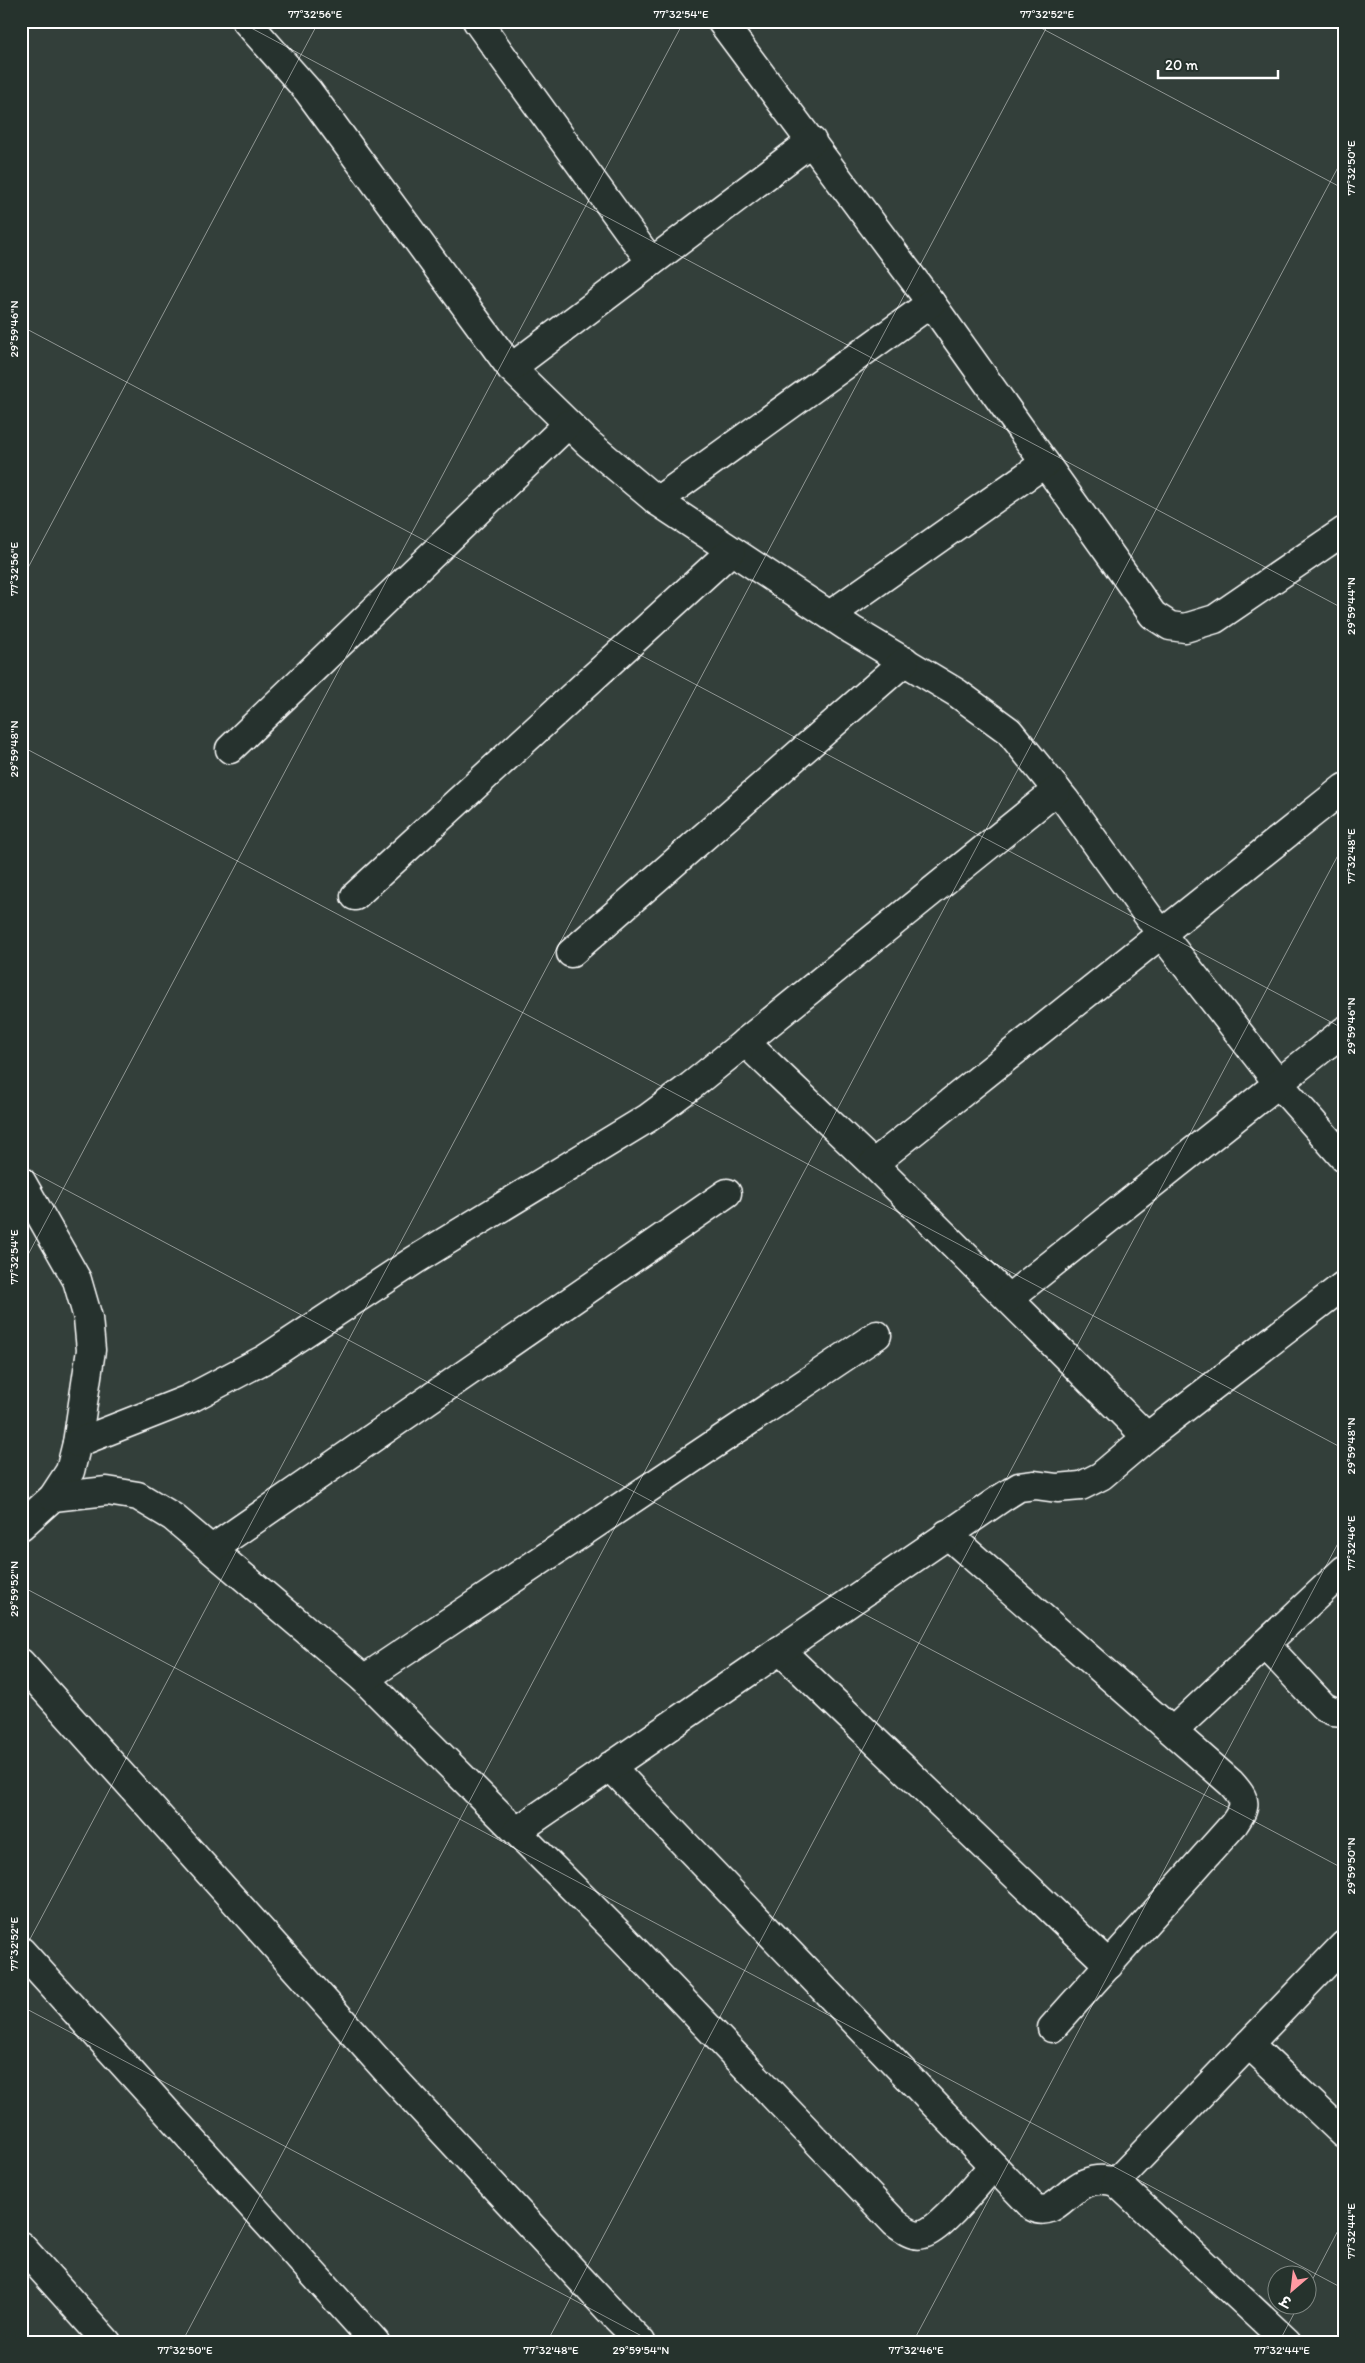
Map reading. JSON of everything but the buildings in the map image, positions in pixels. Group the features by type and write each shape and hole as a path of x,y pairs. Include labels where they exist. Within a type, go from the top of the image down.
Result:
{"street":[{"path":"246,21 308,91 511,368 568,424 657,501 830,615 957,693 1009,731 1057,790 1162,935 1278,1083 1344,1158"},
{"path":"476,21 651,262"},
{"path":"721,21 812,141 1154,615 1170,626 1185,628 1215,619 1344,531"},
{"path":"511,368 812,141"},
{"path":"657,501 930,303"},
{"path":"230,749 568,424"},
{"path":"830,615 1045,463"},
{"path":"355,896 731,551"},
{"path":"571,953 905,661"},
{"path":"874,1164 1344,788"},
{"path":"77,1443 189,1399 265,1360 415,1260 648,1118 1057,790"},
{"path":"1009,1298 1344,1030"},
{"path":"745,1042 874,1164 1147,1437"},
{"path":"21,1181 77,1280 88,1318 91,1350 77,1443 70,1471 54,1497 21,1526"},
{"path":"212,1550 727,1194"},
{"path":"516,1831 947,1534 1019,1488 1035,1485 1057,1488 1081,1486 1101,1476 1147,1437 1344,1285"},
{"path":"364,1679 877,1335"},
{"path":"54,1497 107,1491 138,1496 173,1516 364,1679 622,1936 895,2223 910,2234 923,2234 939,2225 993,2166"},
{"path":"947,1534 1173,1731 1243,1796 1244,1808 1234,1824 1052,2028"},
{"path":"1173,1731 1344,1570"},
{"path":"1266,1644 1324,1706 1333,1711 1344,1712"},
{"path":"780,1650 1109,1965"},
{"path":"21,1663 398,2084 613,2314 642,2342"},
{"path":"610,1766 1033,2207 1040,2211 1050,2210 1088,2180 1103,2178 1116,2182 1287,2342"},
{"path":"1116,2182 1344,1945"},
{"path":"21,1951 375,2342"},
{"path":"1249,2044 1344,2134"},
{"path":"21,2246 107,2342"}]}
